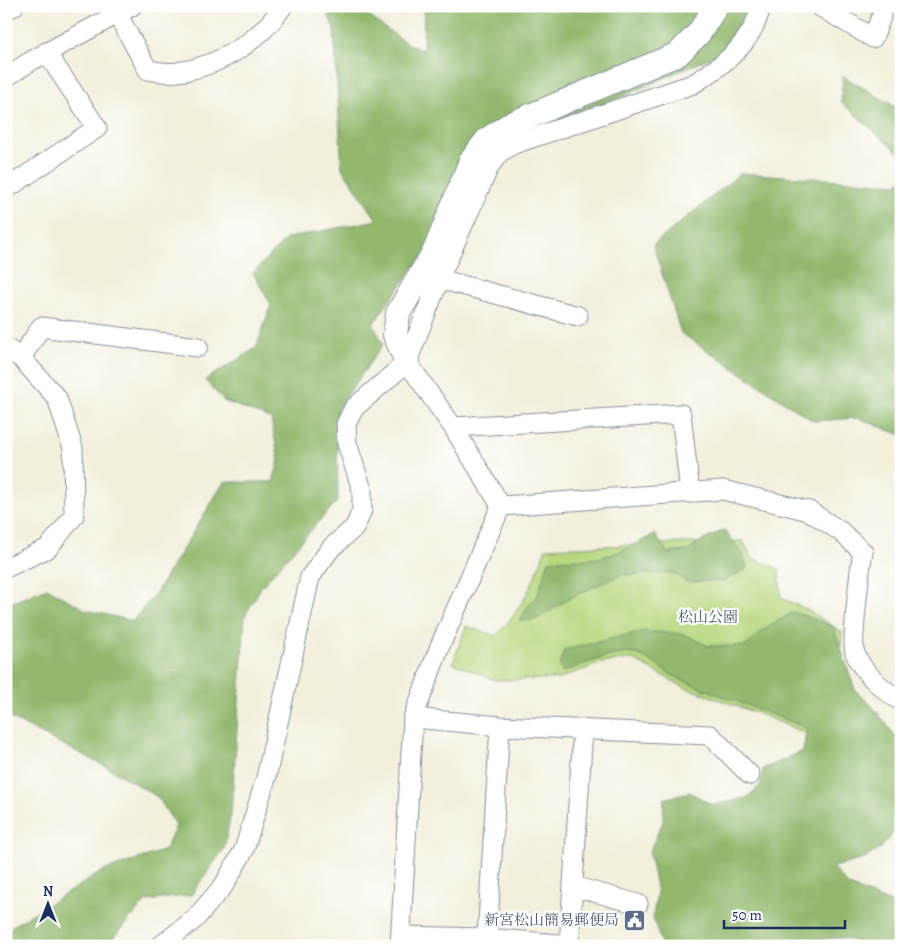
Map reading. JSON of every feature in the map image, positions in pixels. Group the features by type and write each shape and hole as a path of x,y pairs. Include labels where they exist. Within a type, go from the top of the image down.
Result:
{"street":[{"path":"6,10 14,6"},
{"path":"6,78 46,52 121,9 148,70 177,73 208,65 250,43 283,6"},
{"path":"501,506 453,427 407,362 395,335 398,313 435,251 471,161 486,140 511,124 678,54 699,33 716,6"},
{"path":"160,946 196,919 224,885 244,850 266,778 310,577 331,548 355,527 362,510 362,490 347,443 346,424 354,408 407,362 439,279 489,167 500,152 514,144 693,84 717,70 737,51 757,24 761,6"},
{"path":"819,6 873,38 881,17"},
{"path":"6,189 97,128 46,52"},
{"path":"439,279 578,316"},
{"path":"6,568 48,548 74,516 73,448 57,398 13,353 41,328 198,347"},
{"path":"453,427 681,414 690,493"},
{"path":"501,506 723,490 809,511 840,531 863,552 859,575 855,652 870,676 901,701"},
{"path":"501,506 440,646 413,718 400,941 487,938 569,946 583,729"},
{"path":"413,718 500,726 710,735 750,775"},
{"path":"487,938 500,726"},
{"path":"573,886 638,904"}],"green space":[{"path":"325,6 355,6 406,43 423,51 424,6 750,6 723,52 628,94 503,144 373,324 383,344 337,410 338,500 261,587 245,616 231,813 224,849 191,895 146,901 106,946 6,946 6,930 103,871 165,850 176,826 158,797 107,767 6,716 6,605 47,588 86,610 133,621 157,591 224,482 273,482 279,460 271,419 224,401 205,380 256,348 271,305 253,273 287,238 377,220 342,168 334,29"},
{"path":"843,76 901,110 901,155 841,102"},
{"path":"741,173 897,184 901,180 901,435 858,418 813,421 681,333 653,245"},
{"path":"724,530 743,554 747,568 724,581 687,582 674,573 621,575 575,595 537,619 520,621 526,609 538,594 549,561 606,556 655,534 667,553 688,551 698,543"},
{"name":"松山公園","path":"743,541 752,558 779,569 781,598 806,609 842,632 840,661 817,738 762,715 684,687 632,659 601,663 558,679 495,680 453,663 466,626 496,636 506,625 526,595 546,548"},
{"path":"793,612 833,626 855,690 873,707 901,743 901,815 899,826 880,849 861,860 832,867 849,886 901,907 901,946 870,946 844,938 801,940 790,946 662,946 653,917 657,892 649,852 663,822 664,799 689,792 713,805 746,798 760,786 763,769 803,751 807,728 683,681 642,656 634,654 614,655 563,672 559,667 564,650 643,631 684,634 708,646 746,646 762,631"}],"place":[{"name":"新宮松山簡易郵便局","path":"635,920"}]}
